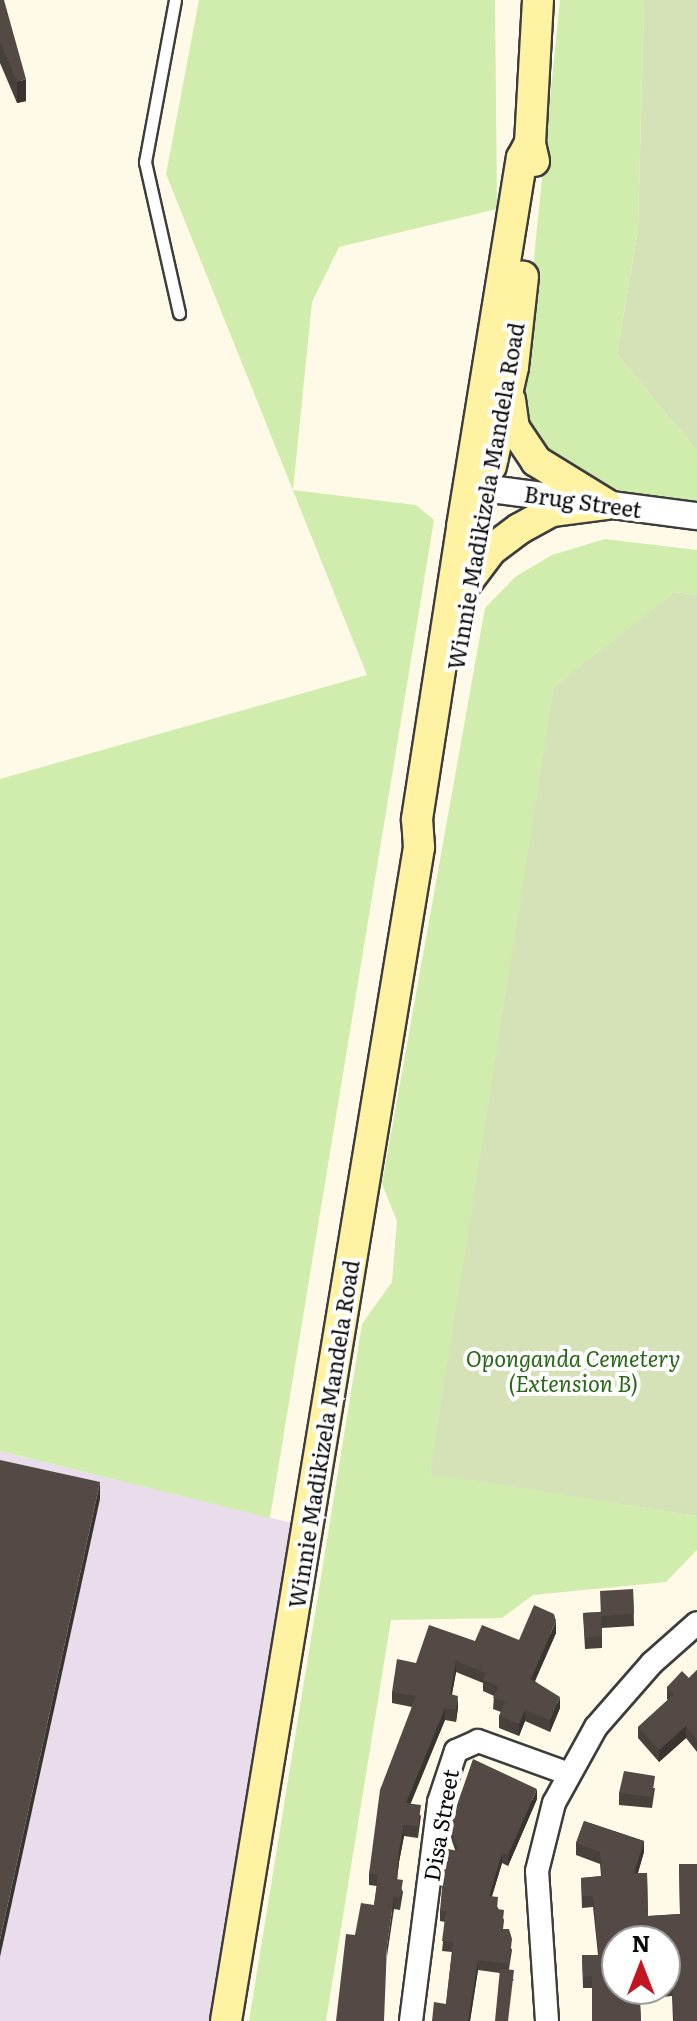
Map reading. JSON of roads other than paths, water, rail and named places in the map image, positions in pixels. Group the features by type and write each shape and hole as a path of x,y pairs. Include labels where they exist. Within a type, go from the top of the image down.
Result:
{"main road":[{"name":"Winnie Madikizela Mandela Road","path":"419,847 417,819 477,487 513,367 534,159 530,143 538,0"},
{"name":"Winnie Madikizela Mandela Road","path":"226,2021 419,847 430,820 467,582 522,158 530,143"},
{"path":"513,367 510,413 524,445 548,469 606,504"},
{"path":"467,582 491,550 519,529 552,511 606,504"}],"street":[{"name":"Brug Street","path":"477,487 697,516"},
{"path":"547,2021 537,1871 554,1803 569,1774 623,1693 697,1623"},
{"name":"Disa Street","path":"411,2021 439,1802 456,1751 478,1741 569,1774"}],"lane":[{"path":"175,0 145,162 179,313"}],"park label":[{"name":"Oponganda Cemetery (Extension B)","path":"573,1370"}]}
